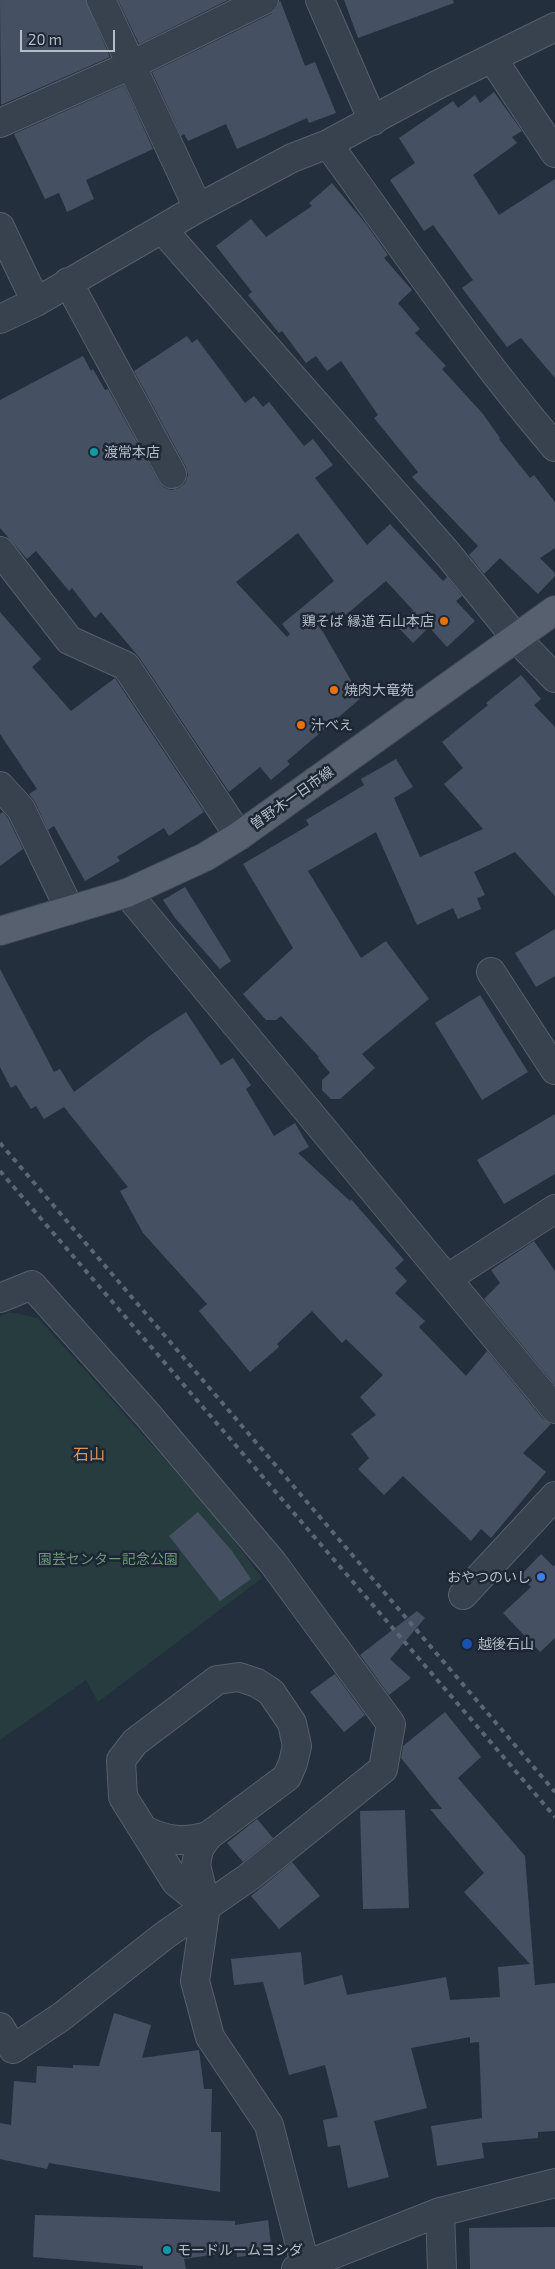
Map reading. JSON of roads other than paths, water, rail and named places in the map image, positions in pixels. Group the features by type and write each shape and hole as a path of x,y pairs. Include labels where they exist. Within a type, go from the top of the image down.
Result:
{"main road":[{"name":"曽野木一日市線","path":"0,931 127,893 205,857 239,836 555,610"}],"street":[{"path":"101,0 198,208"},
{"path":"0,123 131,65 264,0"},
{"path":"320,0 374,120"},
{"path":"0,319 36,302 198,208 292,158 328,144 437,85 555,27"},
{"path":"492,58 555,153"},
{"path":"328,144 519,406 555,447"},
{"path":"0,227 36,302"},
{"path":"162,229 447,553 516,638 555,678"},
{"path":"68,282 172,474"},
{"path":"0,551 69,640 126,666 239,836"},
{"path":"0,786 22,809 70,910"},
{"path":"127,893 555,1409"},
{"path":"491,972 555,1070"},
{"path":"448,1278 555,1209"},
{"path":"0,1298 32,1285 147,1414 273,1563 391,1724 383,1769 250,1876 165,1935 61,2017 13,2049 0,2026"},
{"path":"463,1595 555,1496"},
{"path":"206,1906 176,1882 123,1797 121,1760 135,1742 217,1680 239,1677 271,1692 292,1723 297,1746 287,1777 208,1836 199,1849 196,1865 206,1906 195,1982 210,2037 269,2125 300,2267 440,2212 555,2183"},
{"path":"144,1830 161,1839 177,1842 208,1836"},
{"path":"440,2212 442,2269"}],"railway":[{"path":"0,1143 555,1792"},
{"path":"0,1171 555,1817"}],"place":[{"name":"渡常本店","path":"94,452"},
{"name":"鶏そば 縁道 石山本店","path":"444,621"},
{"name":"焼肉大竜苑","path":"334,690"},
{"name":"汁べえ","path":"301,725"},
{"name":"おやつのいし","path":"541,1577"},
{"name":"越後石山","path":"467,1644"},
{"name":"モードルームヨシダ","path":"167,2250"}],"district":[{"name":"石山","path":"89,1455"}],"park label":[{"name":"園芸センター記念公園","path":"108,1559"}]}
